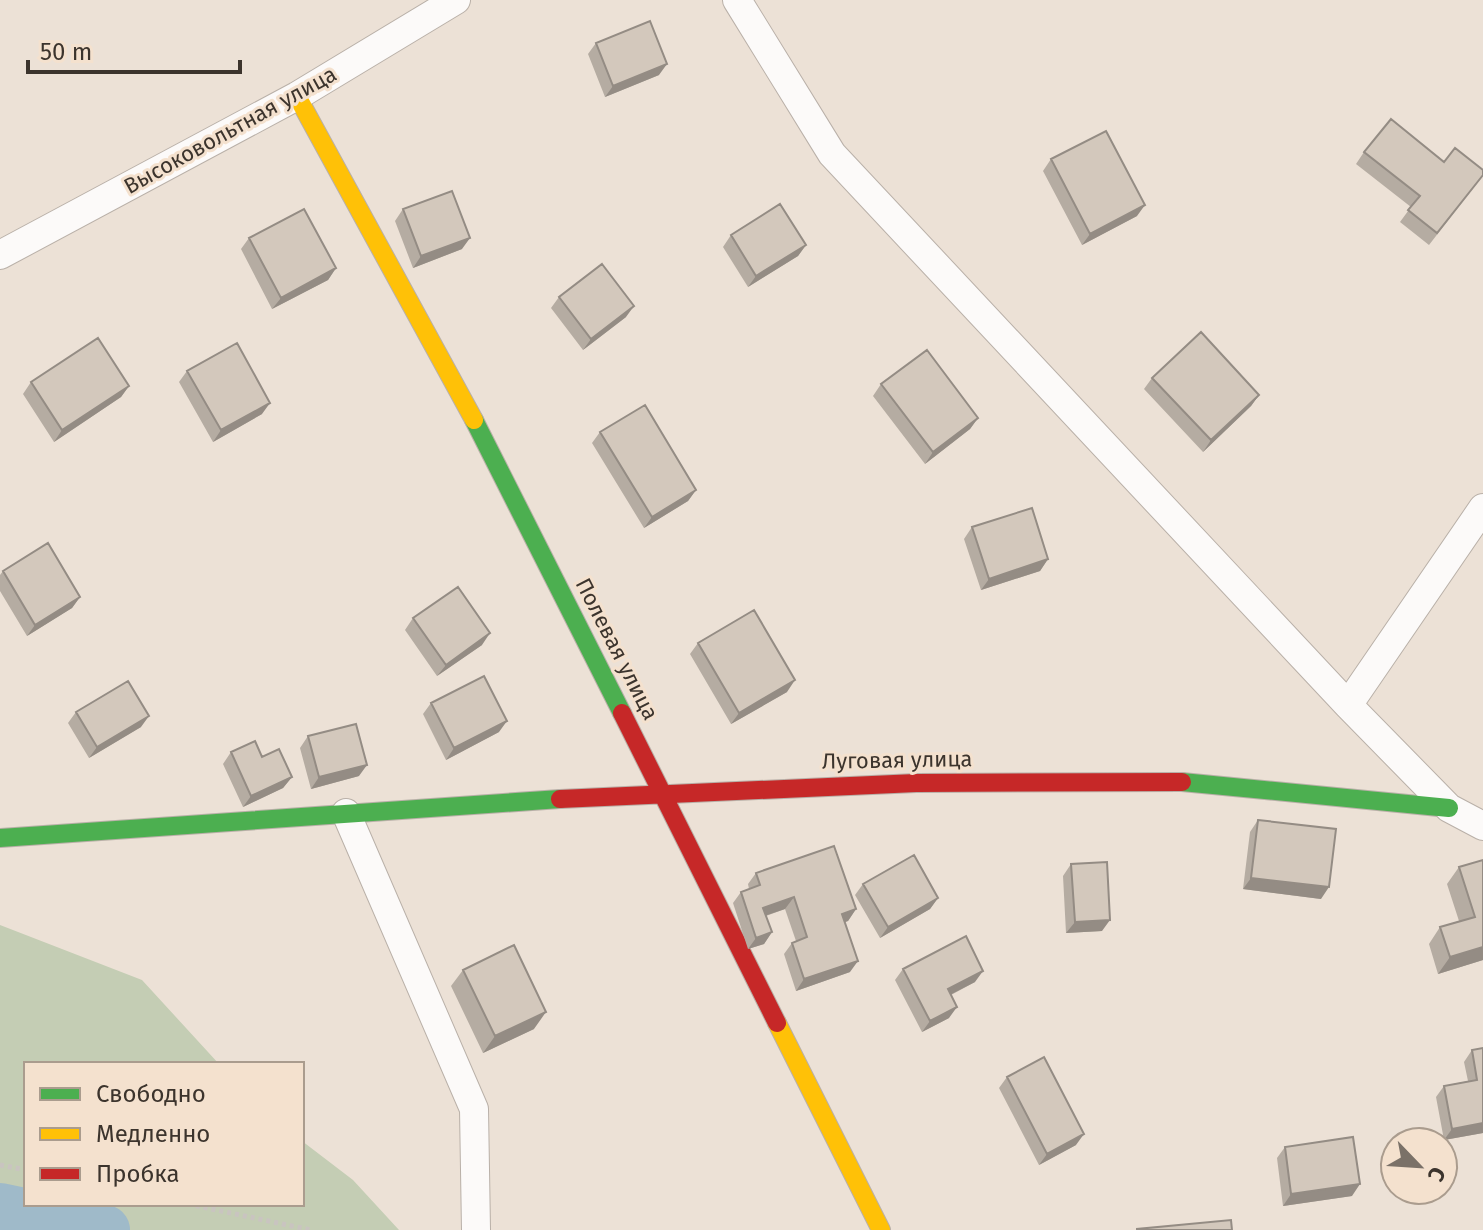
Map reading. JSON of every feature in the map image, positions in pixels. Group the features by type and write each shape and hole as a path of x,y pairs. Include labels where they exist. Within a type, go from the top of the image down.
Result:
{"street":[{"name":"Высоковольтная улица","path":"0,255 297,96 456,0"},
{"path":"737,0 832,154 1348,705 1449,808 1483,826"},
{"name":"Полевая улица","path":"297,96 478,426 881,1230"},
{"path":"1348,705 1483,508"},
{"name":"Луговая улица","path":"0,838 661,792 1157,780 1449,808"},
{"path":"346,813 474,1109 476,1230"}],"path":[{"path":"0,1165 24,1170"},
{"path":"197,1206 311,1230"}],"green space":[{"path":"0,925 142,980 217,1062 24,1062 24,1206 304,1206 304,1143 353,1180 399,1230 0,1230"}],"building":[{"path":"650,21 667,64 613,86 596,43"},
{"path":"1391,119 1444,162 1455,148 1483,170 1483,175 1437,233 1408,210 1420,196 1364,152"},
{"path":"1106,131 1145,205 1090,234 1051,159"},
{"path":"452,191 470,238 421,256 403,209"},
{"path":"780,204 806,245 756,276 731,235"},
{"path":"304,209 336,268 281,298 249,238"},
{"path":"602,264 634,306 591,339 559,297"},
{"path":"1201,332 1259,395 1211,440 1152,378"},
{"path":"98,338 129,386 62,430 31,382"},
{"path":"237,343 270,403 221,430 187,371"},
{"path":"927,350 978,418 933,452 881,384"},
{"path":"645,405 696,490 652,517 600,432"},
{"path":"1032,508 1048,559 989,579 972,527"},
{"path":"48,543 80,597 35,625 3,571"},
{"path":"458,587 490,633 446,665 413,618"},
{"path":"754,610 795,680 739,713 698,643"},
{"path":"484,676 507,721 454,748 431,703"},
{"path":"128,681 149,716 97,747 76,712"},
{"path":"356,724 367,765 319,777 308,736"},
{"path":"255,741 262,757 279,749 292,777 251,796 231,752"},
{"path":"1258,820 1336,829 1329,887 1251,878"},
{"path":"834,846 856,909 842,914 858,961 804,979 792,943 807,937 794,897 763,908 772,932 756,938 741,892 760,885 756,873"},
{"path":"914,855 938,898 888,927 863,884"},
{"path":"1483,860 1483,947 1450,957 1440,927 1475,917 1459,867"},
{"path":"1107,862 1110,920 1075,922 1071,864"},
{"path":"966,936 983,971 948,989 957,1007 930,1021 903,969"},
{"path":"514,945 546,1012 495,1036 463,970"},
{"path":"1483,1048 1483,1123 1451,1126 1444,1086 1477,1080 1472,1050"},
{"path":"1044,1057 1084,1134 1047,1154 1007,1077"},
{"path":"1353,1137 1360,1184 1291,1194 1285,1147"},
{"path":"1231,1220 1232,1230 1137,1230 1137,1229"}],"waterway":[{"path":"0,1208 105,1230"}],"traffic: fast":[{"path":"474,420 622,713"},
{"path":"1182,782 1449,808"},
{"path":"0,838 560,799"}],"traffic: slow":[{"path":"297,96 474,420"},
{"path":"777,1023 881,1230"}],"traffic: jam":[{"path":"622,713 777,1023"},
{"path":"560,799 916,783 1182,782"}]}
